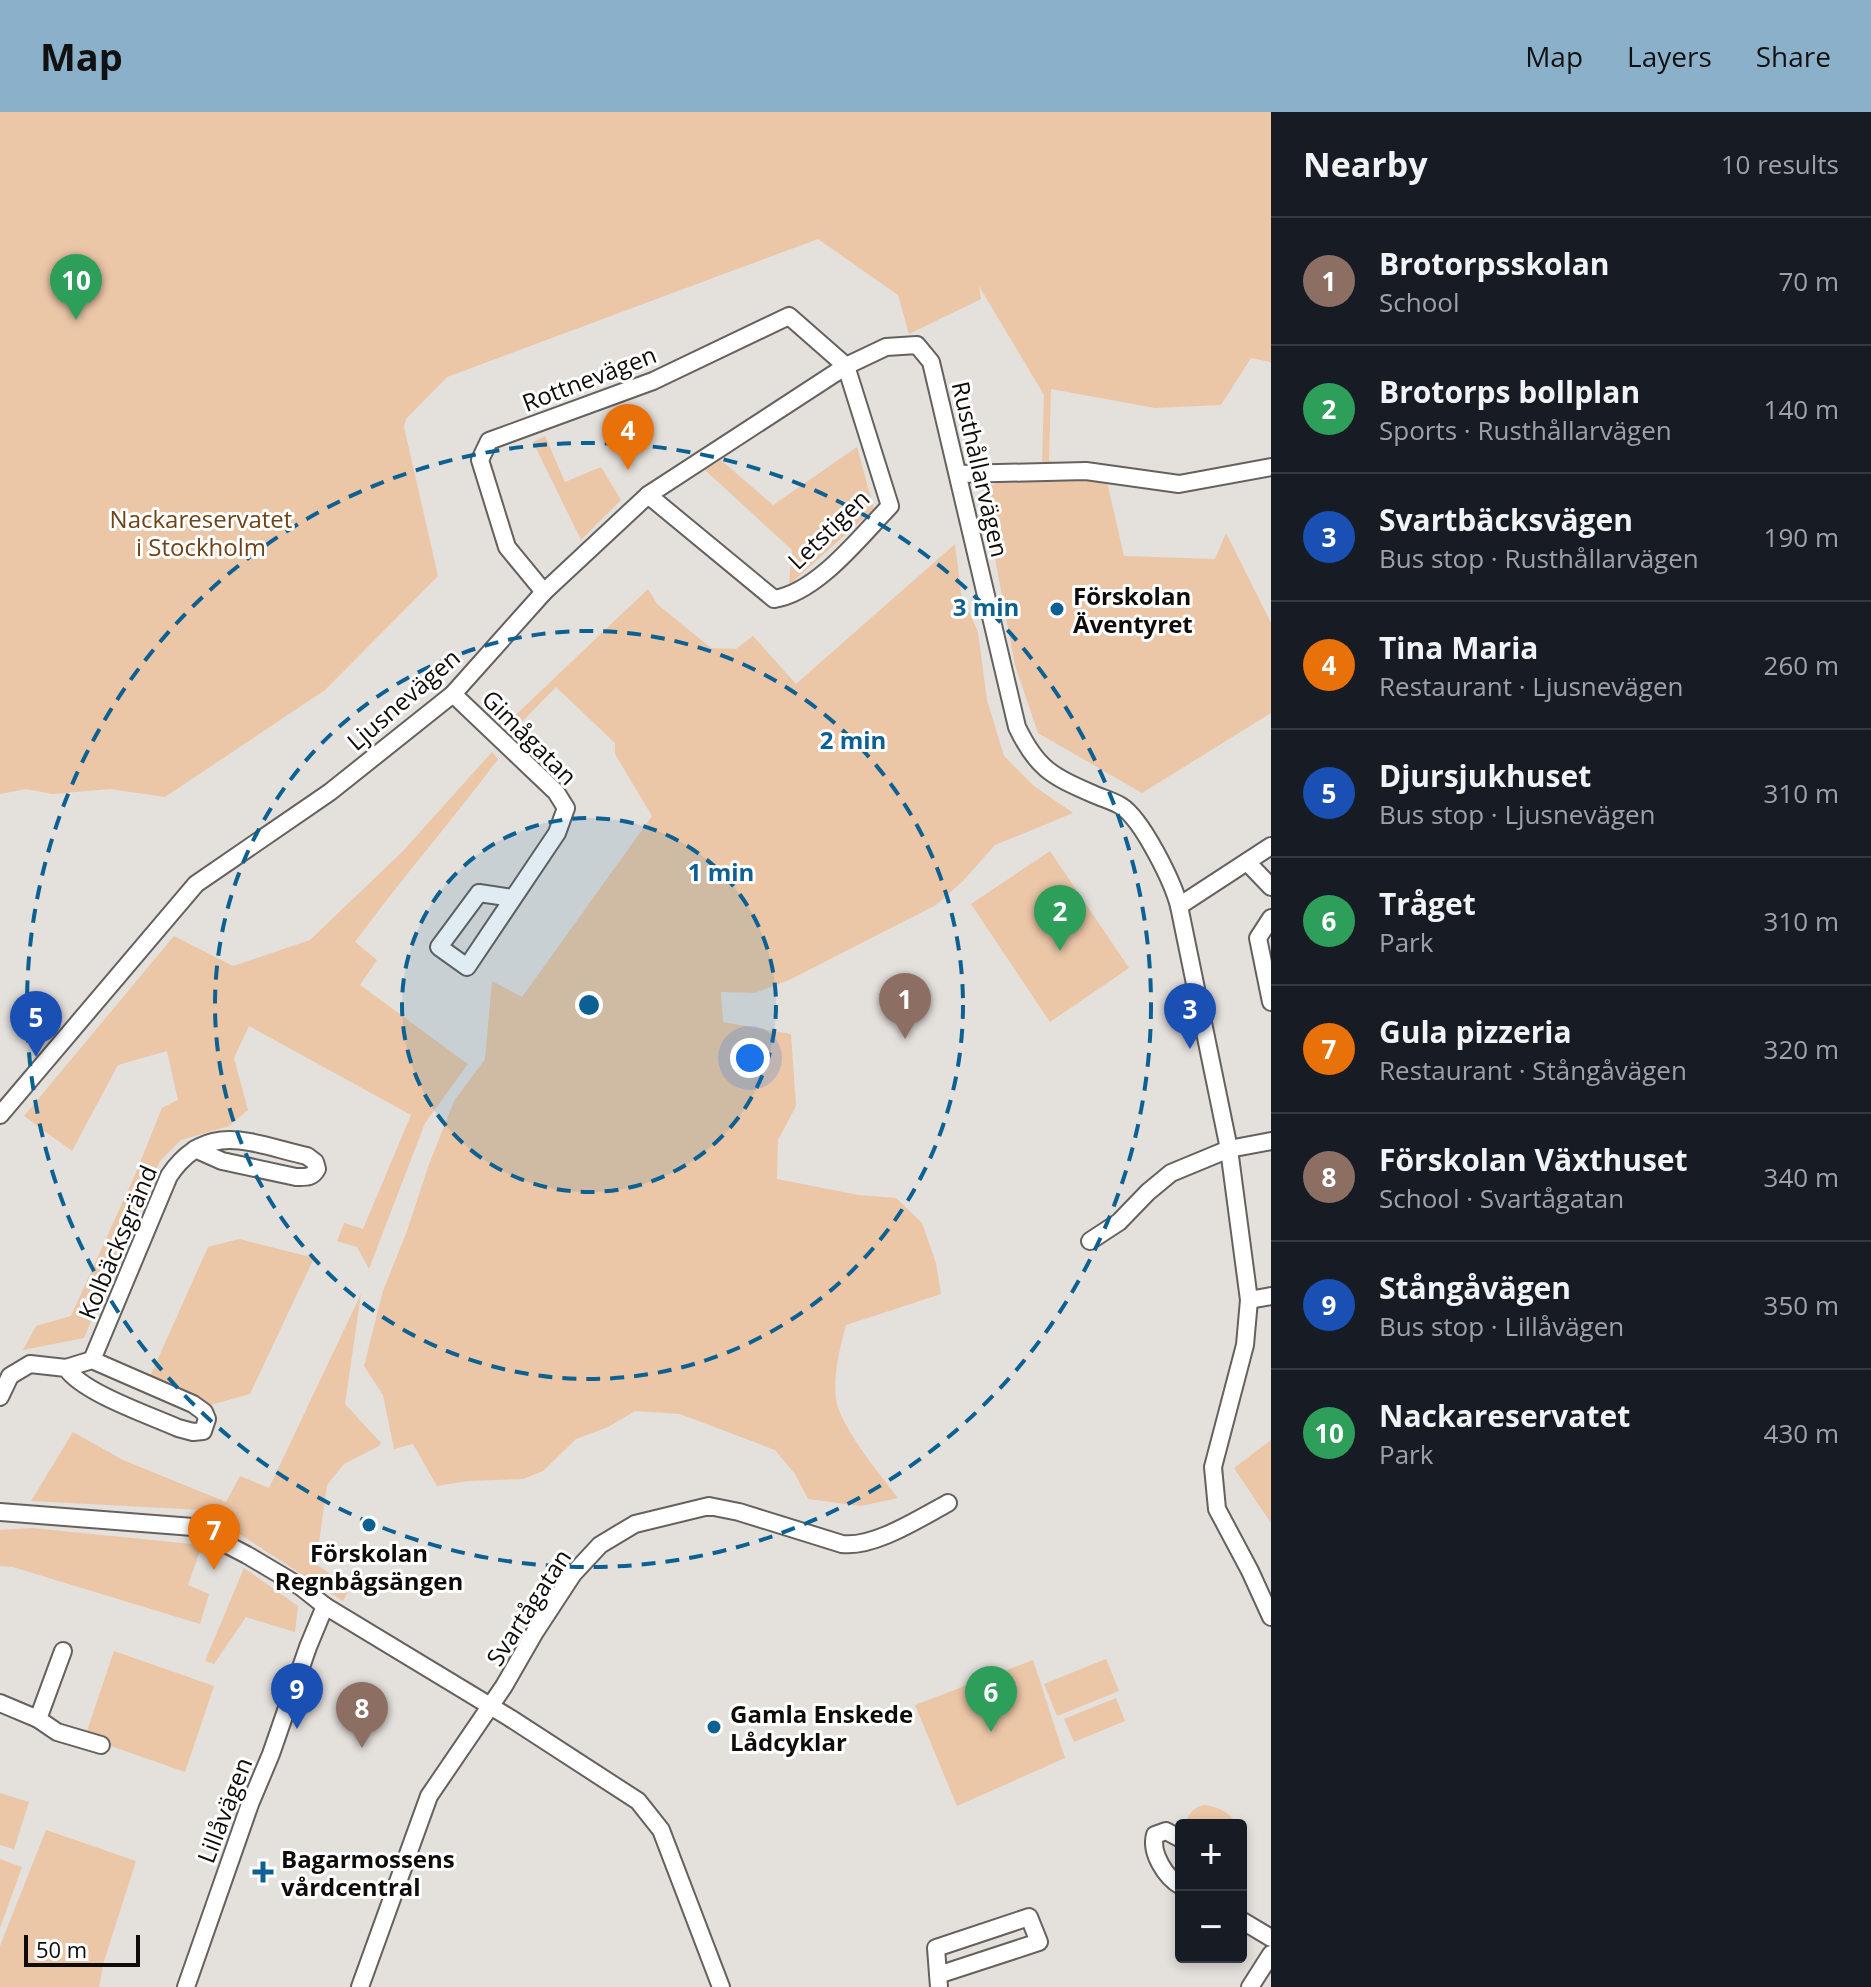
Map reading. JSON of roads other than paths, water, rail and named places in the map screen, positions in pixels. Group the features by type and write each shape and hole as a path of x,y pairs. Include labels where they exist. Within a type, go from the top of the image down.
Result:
{"street":[{"name":"Rottnevägen","path":"544,592 507,547 480,460 489,441 653,381 789,316 846,366"},
{"name":"Ljusnevägen","path":"0,1115 196,884 330,792 453,694 544,592 648,495 846,366 886,347 917,345"},
{"name":"Rusthållarvägen","path":"917,345 931,362 1017,727 1028,749 1046,771 1123,807 1136,822 1168,876 1179,906 1229,1149 1249,1300 1245,1345 1213,1467 1217,1509 1271,1617"},
{"name":"Letstigen","path":"648,495 774,599 789,597 830,568 890,506 846,366"},
{"path":"958,474 1086,471 1179,484 1271,467"},
{"name":"Gimågatan","path":"453,694 556,792 566,808 557,833 467,967 439,947 479,893 512,898"},
{"path":"1179,906 1271,846"},
{"path":"1247,862 1271,887"},
{"path":"1271,918 1258,938 1271,1002"},
{"path":"234,1139 307,1156 315,1162 317,1169 314,1175 296,1177 222,1161 195,1149 213,1140 234,1139"},
{"path":"1090,1241 1119,1222 1171,1173 1229,1149 1271,1141"},
{"name":"Kolbäcksgränd","path":"92,1360 169,1176 178,1162 195,1149"},
{"path":"1249,1300 1271,1296"},
{"path":"0,1397 10,1376 30,1364 66,1368 92,1360 193,1404 204,1412 207,1419 203,1431 178,1428 88,1387 73,1378 66,1368"},
{"name":"Svartågatan","path":"360,1987 429,1796 491,1707 573,1574 600,1545 635,1524 709,1506 855,1546 898,1530 948,1503"},
{"path":"0,1512 193,1527 301,1587 325,1606 638,1801 661,1830 721,1987"},
{"name":"Lillåvägen","path":"188,1981 250,1804 325,1606"},
{"path":"38,1719 63,1651"},
{"path":"0,1703 38,1719 57,1732 101,1745"},
{"path":"1175,1836 1166,1831 1155,1835 1154,1842 1165,1874 1175,1882"},
{"path":"1029,1917 1039,1942 939,1981 936,1948 1029,1917"},
{"path":"1247,1924 1271,1938"},
{"path":"1250,1987 1271,1954"}],"place":[{"name":"Nackareservatet","path":"76,320"},
{"name":"Tina Maria","path":"628,470"},
{"name":"Förskolan Äventyret","path":"1057,609"},
{"name":"Brotorps bollplan","path":"1060,951"},
{"name":"Brotorpsskolan","path":"905,1039"},
{"name":"Svartbäcksvägen","path":"1190,1049"},
{"name":"Djursjukhuset","path":"36,1057"},
{"name":"Förskolan Regnbågsängen","path":"369,1525"},
{"name":"Gula pizzeria","path":"214,1570"},
{"name":"Gamla Enskede Lådcyklar","path":"714,1727"},
{"name":"Stångåvägen","path":"297,1729"},
{"name":"Tråget","path":"991,1732"},
{"name":"Förskolan Växthuset","path":"362,1748"},
{"name":"Bagarmossens vårdcentral","path":"263,1872"}],"park label":[{"name":"Nackareservatet i Stockholm","path":"201,532"}]}
